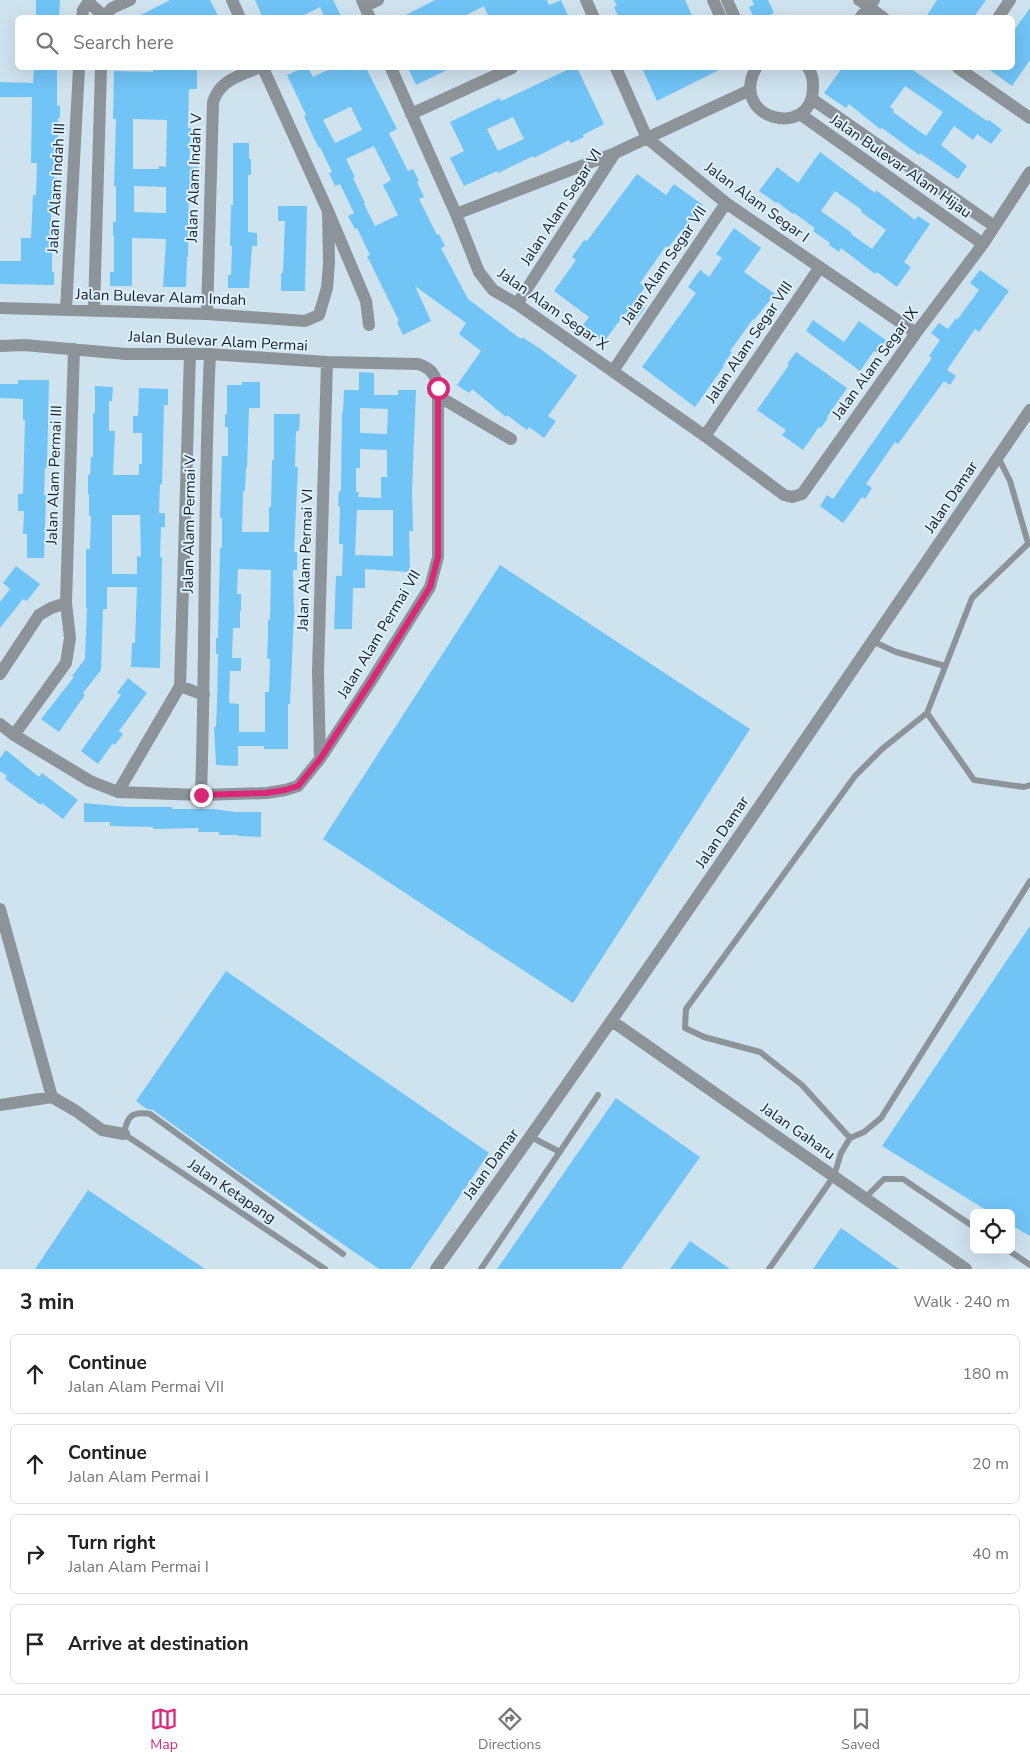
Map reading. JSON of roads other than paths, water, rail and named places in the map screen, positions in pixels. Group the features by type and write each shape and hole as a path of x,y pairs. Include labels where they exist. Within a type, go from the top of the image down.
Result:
{"street":[{"path":"105,15 112,8 130,0"},
{"path":"232,0 239,15"},
{"path":"366,8 378,0"},
{"path":"586,0 593,15"},
{"path":"713,0 720,15"},
{"path":"727,0 734,15"},
{"path":"1000,15 1010,0"},
{"path":"82,15 83,10 89,1 101,15"},
{"path":"865,6 879,15"},
{"name":"Jalan Alam Indah III","path":"66,310 79,70"},
{"path":"94,310 101,70"},
{"name":"Jalan Alam Indah V","path":"206,314 213,102 216,92 225,83 254,70"},
{"path":"264,70 366,301 369,325"},
{"name":"Jalan Alam Segar X","path":"392,70 456,214 479,272 493,290 517,304 705,436 784,495 792,498"},
{"path":"411,114 508,70"},
{"name":"Jalan Alam Segar I","path":"617,70 646,138 726,202 916,333"},
{"path":"751,70 750,90 754,102 762,113 774,118 787,119 800,114 807,108 812,99 814,70"},
{"path":"964,70 1030,118"},
{"name":"Jalan Alam Segar VI","path":"456,214 615,153 750,90"},
{"name":"Jalan Bulevar Alam Hijau","path":"812,99 994,226"},
{"name":"Jalan Bulevar Alam Hijau","path":"800,114 983,244"},
{"name":"Jalan Alam Segar VI","path":"517,304 615,153"},
{"name":"Jalan Alam Segar IX","path":"792,498 802,494 916,333 983,244 1030,172"},
{"name":"Jalan Alam Segar VII","path":"613,371 726,202"},
{"name":"Jalan Bulevar Alam Indah","path":"0,308 206,314 305,321 319,315 327,288 329,263 328,212"},
{"name":"Jalan Alam Segar VIII","path":"705,436 820,267"},
{"name":"Jalan Bulevar Alam Permai","path":"0,346 24,345 126,354 210,354 327,362 418,364 426,366 432,372"},
{"name":"Jalan Alam Permai III","path":"14,736 66,663 70,638 66,603 74,349"},
{"name":"Jalan Alam Permai V","path":"118,792 180,686 190,354"},
{"name":"Jalan Alam Permai V","path":"201,795 204,695 205,498 210,354"},
{"name":"Jalan Alam Permai VI","path":"320,759 318,672 327,362"},
{"name":"Jalan Alam Permai VII","path":"0,724 14,736 90,781 118,792 201,795 266,793 298,786 320,759 430,587 438,557 438,396 437,379 432,372"},
{"path":"438,396 511,439"},
{"name":"Jalan Damar","path":"436,1269 612,1021 1030,410"},
{"path":"0,674 39,615 51,608 66,603"},
{"path":"180,686 204,695"},
{"path":"0,909 52,1097"},
{"name":"Jalan Gaharu","path":"612,1021 966,1269"},
{"path":"0,1106 52,1097 76,1111 102,1130 124,1134"}],"lane":[{"path":"850,1138 802,1085 760,1052 704,1037 685,1028 686,1009 855,776 882,749 928,713 972,598 1029,543 1010,481 998,456"},
{"path":"872,641 896,652 945,666"},
{"path":"928,713 974,780 1024,787 1030,785"},
{"path":"769,1269 834,1176 841,1153 850,1138 864,1132 881,1118 1030,881"},
{"path":"481,1269 598,1096"},
{"path":"124,1134 126,1123 131,1115 140,1112 150,1114 343,1254"},
{"name":"Jalan Ketapang","path":"124,1134 325,1269"},
{"path":"531,1137 560,1152"},
{"path":"864,1198 884,1179 903,1179 970,1224"},
{"path":"1014,1254 1030,1265"}]}
